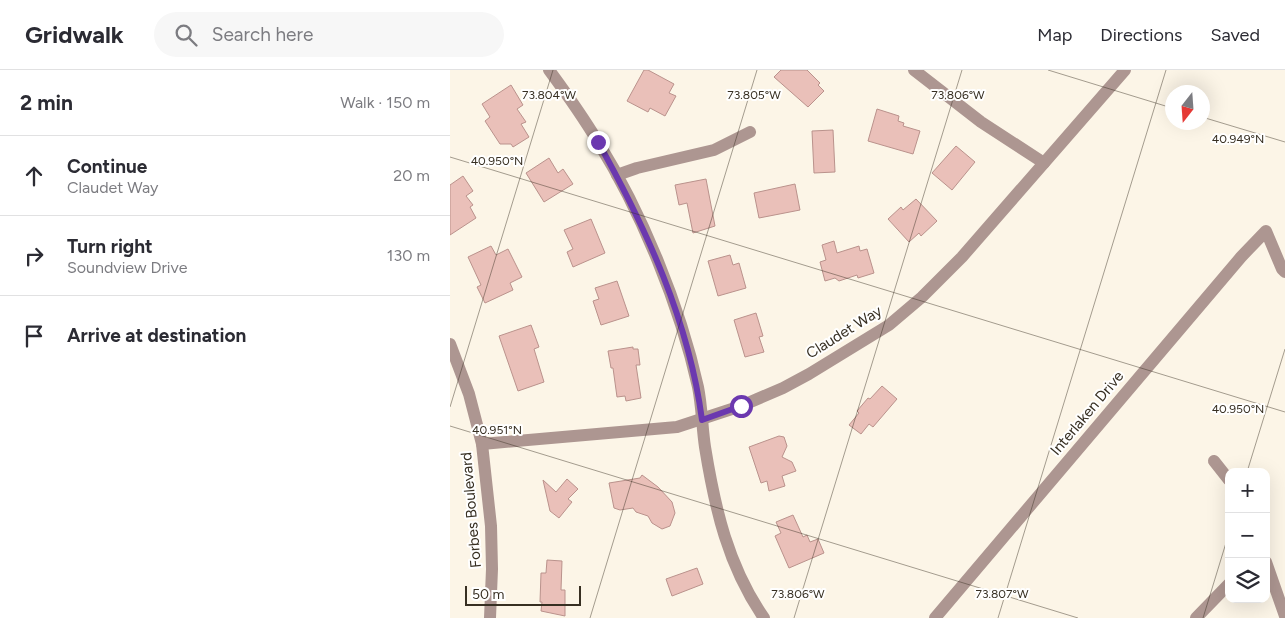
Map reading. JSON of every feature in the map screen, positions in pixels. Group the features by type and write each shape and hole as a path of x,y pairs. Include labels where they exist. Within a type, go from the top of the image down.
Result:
{"street":[{"path":"549,70 598,142 617,175 649,241 670,292 698,388 705,447 719,520 739,574 764,618"},
{"path":"914,70 932,82 981,122 1044,163"},
{"name":"Claudet Way","path":"482,444 677,427 741,406 782,388 855,346 889,325 952,268 1125,70"},
{"path":"617,175 637,168 714,150 750,132"},
{"name":"Interlaken Drive","path":"935,618 1241,257 1266,231 1285,272"},
{"name":"Forbes Boulevard","path":"450,344 469,394 482,444 491,526 490,618"},
{"path":"1214,461 1225,475"},
{"path":"1270,573 1285,616"},
{"path":"1196,618 1225,588"}],"building":[{"path":"644,70 648,70 674,84 669,93 676,96 665,116 650,108 648,112 627,101"},
{"path":"781,70 807,70 820,83 818,85 824,91 808,107 774,77"},
{"path":"511,85 523,105 517,109 526,122 521,124 529,137 513,147 511,144 500,144 485,121 490,117 482,104"},
{"path":"877,109 899,116 898,121 904,123 903,126 920,131 913,154 868,141"},
{"path":"833,130 835,172 814,173 812,131"},
{"path":"956,146 975,162 952,190 932,173"},
{"path":"549,158 558,173 563,169 573,184 544,202 526,173"},
{"path":"463,176 473,191 466,196 473,205 470,207 476,218 450,235 450,185"},
{"path":"706,179 715,226 693,233 687,203 679,205 675,185"},
{"path":"795,184 800,210 759,218 754,193"},
{"path":"916,199 937,221 921,236 919,233 909,242 888,219 901,207 903,210"},
{"path":"591,219 605,253 573,267 567,252 573,249 564,230"},
{"path":"834,241 837,253 859,246 860,251 867,249 874,273 858,278 857,275 839,281 835,278 825,281 820,262 826,260 822,245"},
{"path":"491,246 496,255 508,249 522,277 510,283 513,290 485,303 477,287 481,285 468,257"},
{"path":"730,255 733,265 739,263 746,288 718,296 708,261"},
{"path":"617,281 629,316 601,325 593,301 599,299 595,288"},
{"path":"756,313 763,336 759,337 764,352 745,357 734,320"},
{"path":"531,325 539,347 534,349 544,382 518,391 499,336"},
{"path":"633,347 633,349 638,349 640,365 636,365 641,398 626,401 625,396 617,397 613,368 611,368 608,351"},
{"path":"882,386 897,399 873,427 869,424 861,434 849,425 859,413 857,411 868,398 870,399"},
{"path":"779,436 784,437 787,446 782,457 792,462 796,471 782,476 785,486 769,491 767,481 761,483 749,447"},
{"path":"642,475 658,487 672,502 675,513 670,526 662,529 652,523 648,516 636,512 633,508 620,510 614,508 609,483 640,478"},
{"path":"567,479 578,489 568,499 572,502 559,518 550,511 543,480 556,492"},
{"path":"793,515 803,537 807,535 810,542 818,539 824,553 789,568 775,536 781,533 776,522"},
{"path":"547,560 562,561 561,590 565,590 565,616 541,611 541,573 546,573"},
{"path":"697,568 703,584 672,596 666,579"}],"route":[{"path":"598,142 617,175 649,241 670,292 698,388 702,420 741,406"}]}
